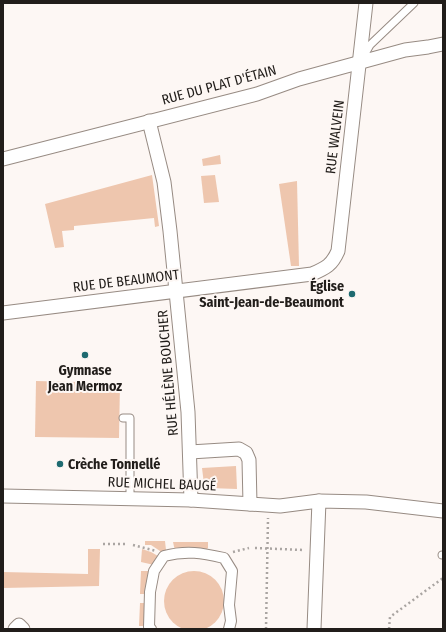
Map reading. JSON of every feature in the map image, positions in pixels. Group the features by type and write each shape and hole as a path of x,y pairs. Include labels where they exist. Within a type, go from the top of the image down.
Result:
{"street":[{"name":"RUE WALVEIN","path":"323,269 330,265 338,251 366,3"},
{"name":"RUE DU PLAT D'ÉTAIN","path":"3,159 257,94 299,79 405,50 443,44"},
{"name":"RUE HÉLÈNE BOUCHER","path":"149,121 164,182 188,412 192,500"},
{"name":"RUE DE BEAUMONT","path":"3,313 312,274 323,269"},
{"name":"RUE HÉLÈNE BOUCHER","path":"190,452 239,449 246,453 249,460 250,504"},
{"name":"RUE MICHEL BAUGÉ","path":"3,496 192,500 280,506 319,501 366,502 443,511"},
{"path":"314,629 319,501"},
{"path":"151,629 149,627 150,592 154,571 164,556 176,553 201,553 224,558 232,571 229,605 231,621 229,629"},
{"path":"15,629 19,625 23,629"}],"lane":[{"path":"360,63 370,45 414,3"},
{"path":"123,418 130,418 130,499"}],"path":[{"path":"266,629 268,505"},
{"path":"103,544 126,544"},
{"path":"133,545 150,548 164,556"},
{"path":"224,558 235,551 249,548"},
{"path":"255,548 310,550"},
{"path":"389,629 390,617 443,578"}],"shaded area":[{"path":"220,155 221,164 203,166 202,159"},
{"path":"152,175 159,226 155,227 154,218 74,226 74,230 62,231 64,247 55,248 45,204"},
{"path":"215,175 219,202 204,203 201,176"},
{"path":"297,181 299,266 291,266 279,184"},
{"path":"36,381 120,383 119,438 35,437"},
{"path":"236,466 237,489 209,488 204,484 202,468"},
{"path":"145,541 165,541 166,550 163,553 151,545 145,545"},
{"path":"173,542 208,542 208,548 206,550 175,551"},
{"path":"88,549 100,549 99,586 3,588 3,572 88,574"},
{"path":"142,549 158,556 154,565 141,562"},
{"path":"141,571 150,571 146,594 140,594"},
{"path":"194,571 210,576 215,580 219,585 224,601 219,617 215,622 210,626 194,631 178,626 173,622 169,617 164,601 169,585 173,580 178,576"},
{"path":"140,603 147,603 147,624 143,626 139,626"}],"place":[{"name":"Église Saint-Jean-de-Beaumont","path":"352,294"},
{"name":"Gymnase Jean Mermoz","path":"85,355"},
{"name":"Crèche Tonnellé","path":"60,464"}]}
